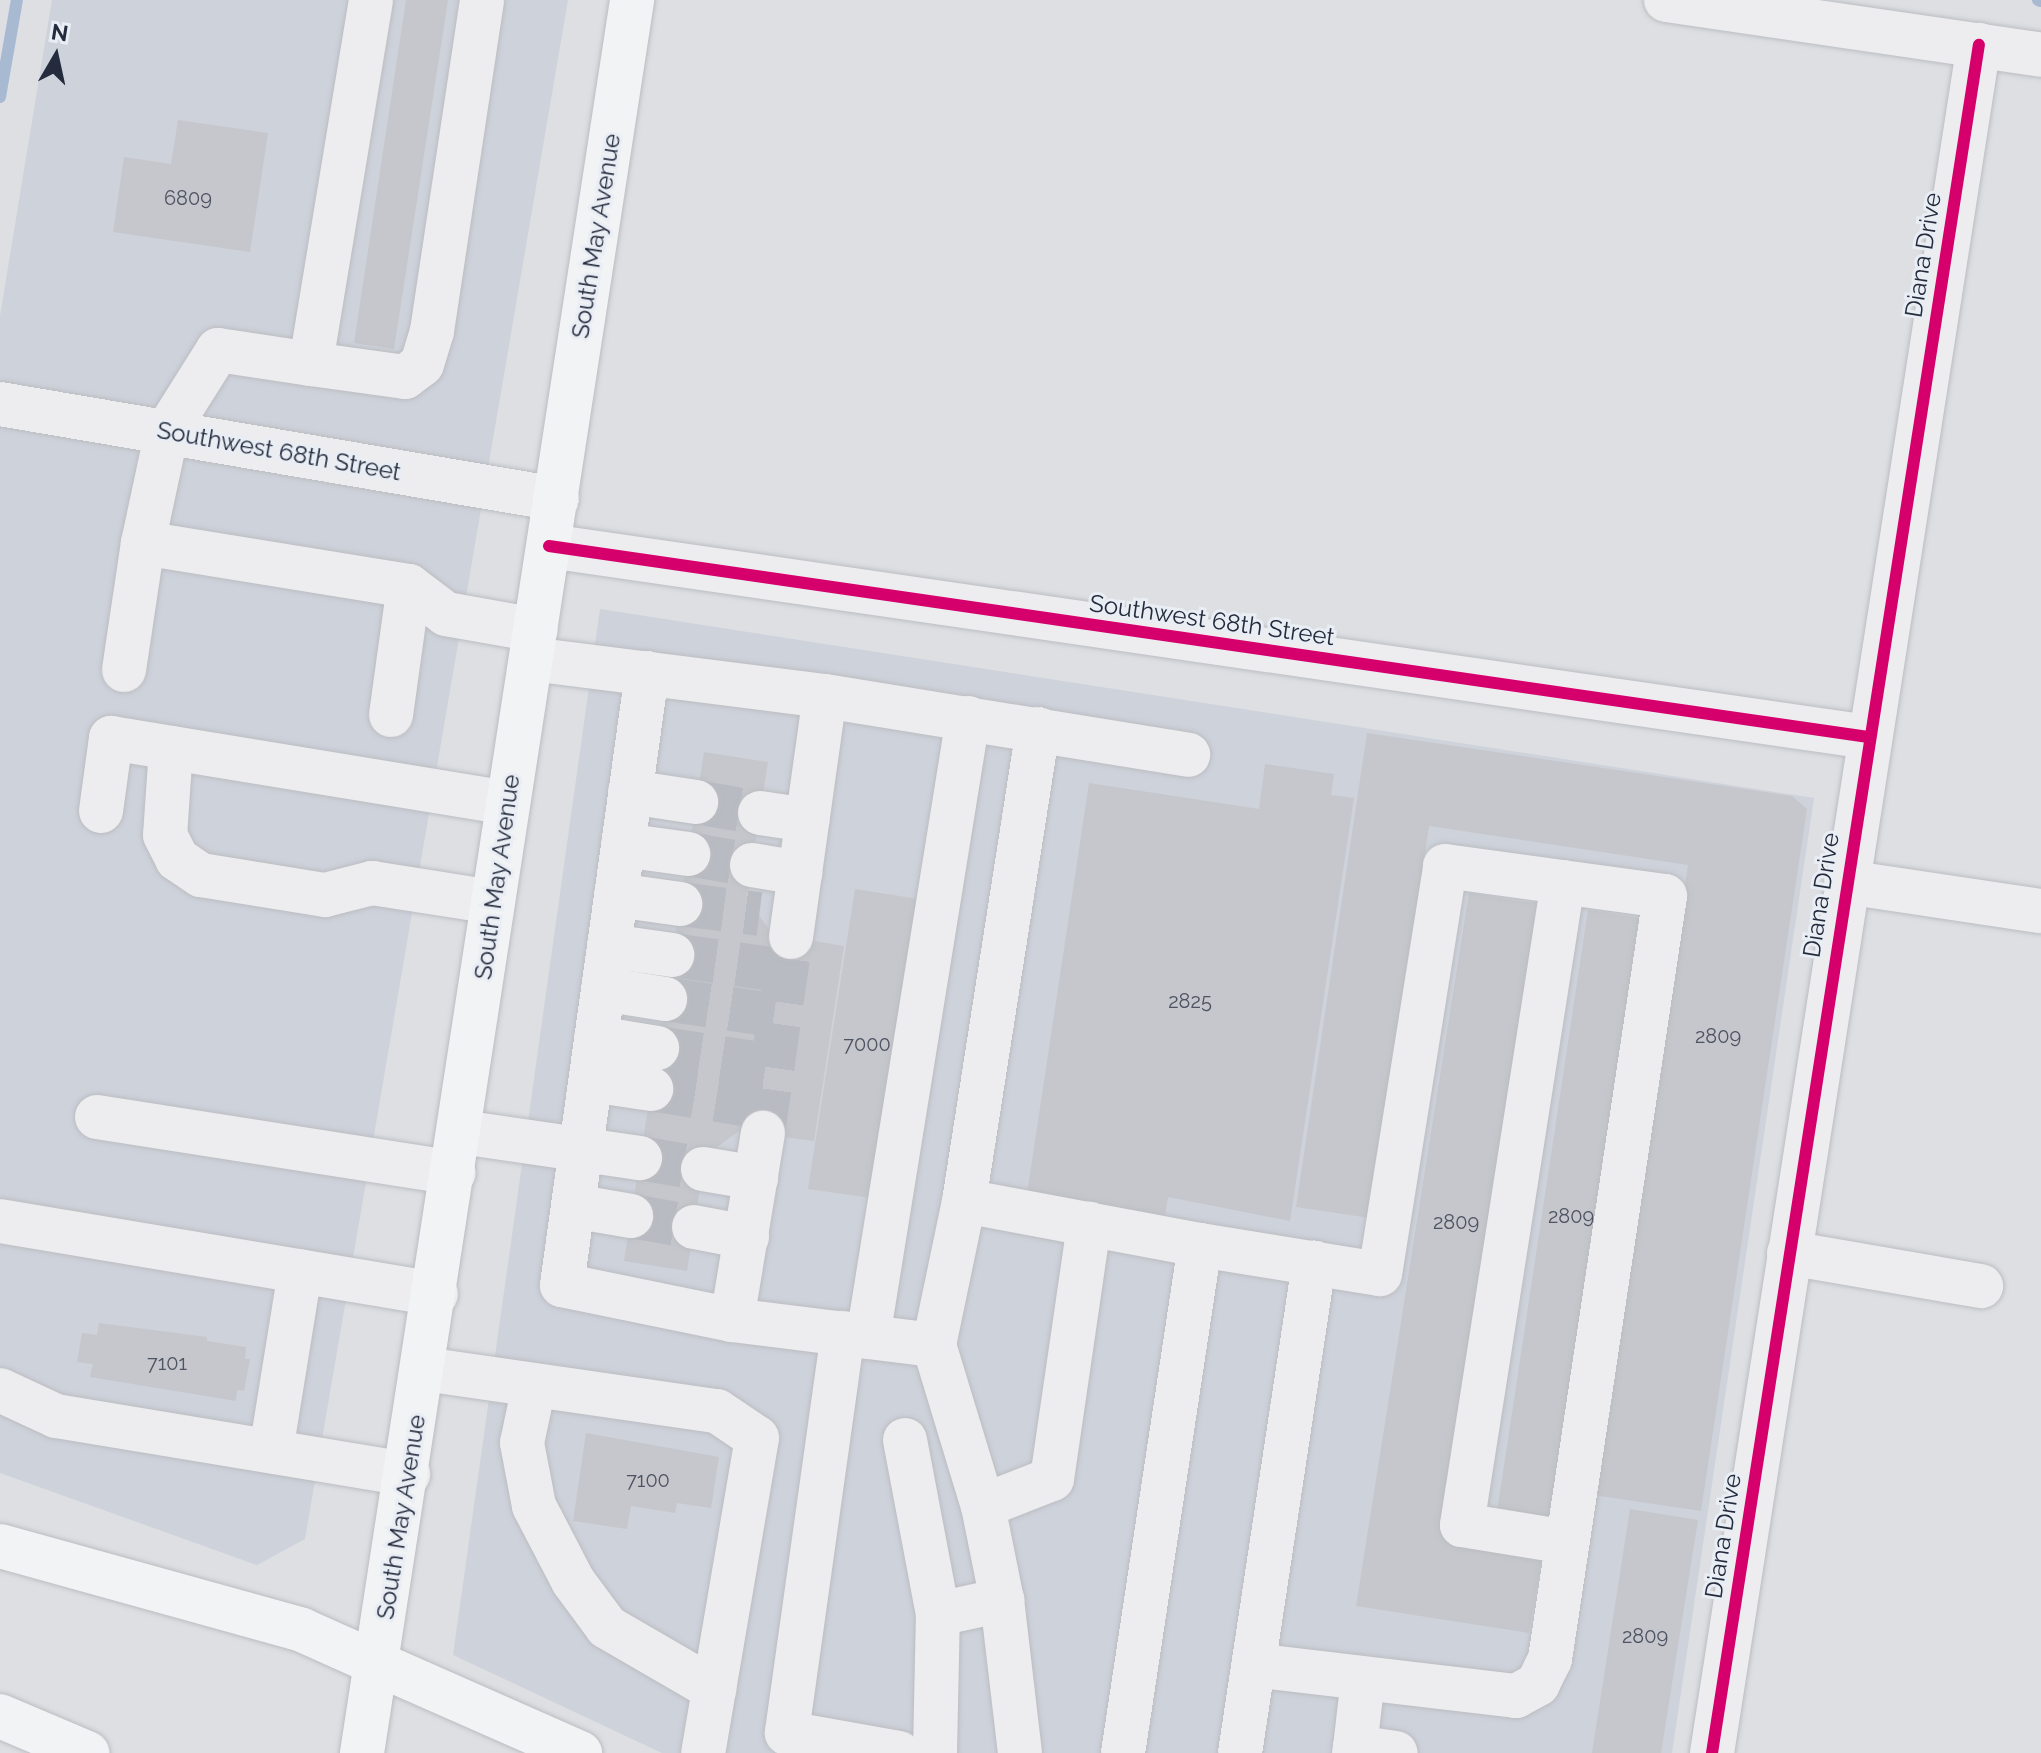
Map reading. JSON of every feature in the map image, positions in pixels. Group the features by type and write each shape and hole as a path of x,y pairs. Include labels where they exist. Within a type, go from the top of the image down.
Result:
{"main road":[{"name":"South May Avenue","path":"362,1753 458,1152 506,803 557,499 632,0"},
{"path":"0,1546 302,1630 580,1753"},
{"path":"0,1716 87,1753"}],"street":[{"path":"311,364 371,0"},
{"path":"124,670 143,543 167,431 218,350 405,377 422,364 432,331 482,0"},
{"path":"1666,0 2041,55"},
{"name":"Diana Drive","path":"1712,1753 1868,737 1979,45"},
{"name":"Southwest 68th Street","path":"0,404 557,499"},
{"path":"143,543 409,586 446,614 534,644 647,673 825,696 1188,755"},
{"name":"Southwest 68th Street","path":"549,546 1868,737"},
{"path":"391,715 409,586"},
{"path":"647,673 562,1285 732,1320 934,1345"},
{"path":"781,923 800,873 825,696"},
{"path":"899,1753 787,1733 855,1335 968,718"},
{"path":"1020,1753 1002,1600 983,1506 934,1345 964,1201 1038,729"},
{"path":"101,811 111,738 506,803"},
{"path":"171,748 165,835 177,859 201,875 325,895 372,883 493,902"},
{"path":"630,792 696,802"},
{"path":"760,813 807,820"},
{"path":"623,845 688,854"},
{"path":"752,865 800,873"},
{"path":"964,1201 1200,1245 1380,1274 1445,866 1665,896 1550,1659 1538,1684 1516,1696 1254,1665"},
{"path":"1563,882 1462,1525 1567,1542"},
{"path":"1846,882 2041,911"},
{"path":"616,895 680,904"},
{"path":"609,946 672,955"},
{"path":"603,989 665,999"},
{"path":"593,1059 654,1068"},
{"path":"97,1117 458,1152 581,1149 640,1158"},
{"path":"732,1320 763,1133"},
{"path":"703,1169 756,1178"},
{"path":"573,1206 631,1216"},
{"path":"0,1221 436,1294"},
{"path":"983,1506 1052,1479 1089,1224"},
{"path":"694,1227 747,1237"},
{"path":"1123,1753 1200,1245"},
{"path":"1789,1253 1981,1286"},
{"path":"1240,1753 1314,1263"},
{"path":"271,1451 300,1271"},
{"path":"424,1369 717,1411 757,1438 703,1753"},
{"path":"534,1386 522,1443 534,1506 573,1581 607,1627 714,1689"},
{"path":"0,1390 56,1416 408,1474"},
{"path":"905,1440 938,1614 935,1753"},
{"path":"938,1614 1002,1600"},
{"path":"1363,1679 1369,1751"}],"shaded area":[{"path":"52,0 568,0 305,1539 257,1565 0,1473 0,316"},
{"path":"600,609 1814,798 1672,1753 662,1753 453,1655"}],"building":[{"path":"406,0 448,0 394,349 354,343"},
{"path":"178,120 268,133 250,252 113,232 124,157 171,164"},
{"path":"1367,733 1792,796 1807,809 1701,1511 1593,1495 1688,865 1429,826 1370,1218 1296,1207"},
{"path":"704,752 768,762 747,897 772,934 844,946 814,1141 739,1131 705,1156 687,1271 624,1261"},
{"path":"1265,764 1334,774 1331,795 1354,798 1290,1221 1168,1197 1165,1215 1027,1194 1089,783 1259,809"},
{"path":"855,889 925,900 879,1199 808,1189"},
{"path":"1469,893 1546,905 1445,1539 1542,1555 1529,1633 1356,1606"},
{"path":"1588,910 1645,919 1554,1520 1497,1512"},
{"path":"99,1323 207,1337 207,1341 246,1347 245,1359 250,1359 244,1391 237,1390 236,1401 90,1377 93,1364 77,1362 82,1333 97,1335"},
{"path":"586,1433 719,1457 711,1508 677,1503 675,1513 631,1506 627,1529 573,1521"},
{"path":"1630,1509 1698,1520 1661,1753 1592,1753"}],"waterway":[{"path":"0,97 17,0"}],"tunnel":[{"path":"696,802 760,813"},
{"path":"688,854 752,865"},
{"path":"680,904 759,914"},
{"path":"763,1133 791,937"},
{"path":"672,955 786,971"},
{"path":"665,999 779,1016"},
{"path":"657,1048 773,1066"},
{"path":"651,1089 767,1108"},
{"path":"640,1158 703,1169"},
{"path":"631,1216 694,1227"}],"cycle path":[{"path":"1712,1753 1979,45"},
{"path":"549,546 1868,737"}]}
